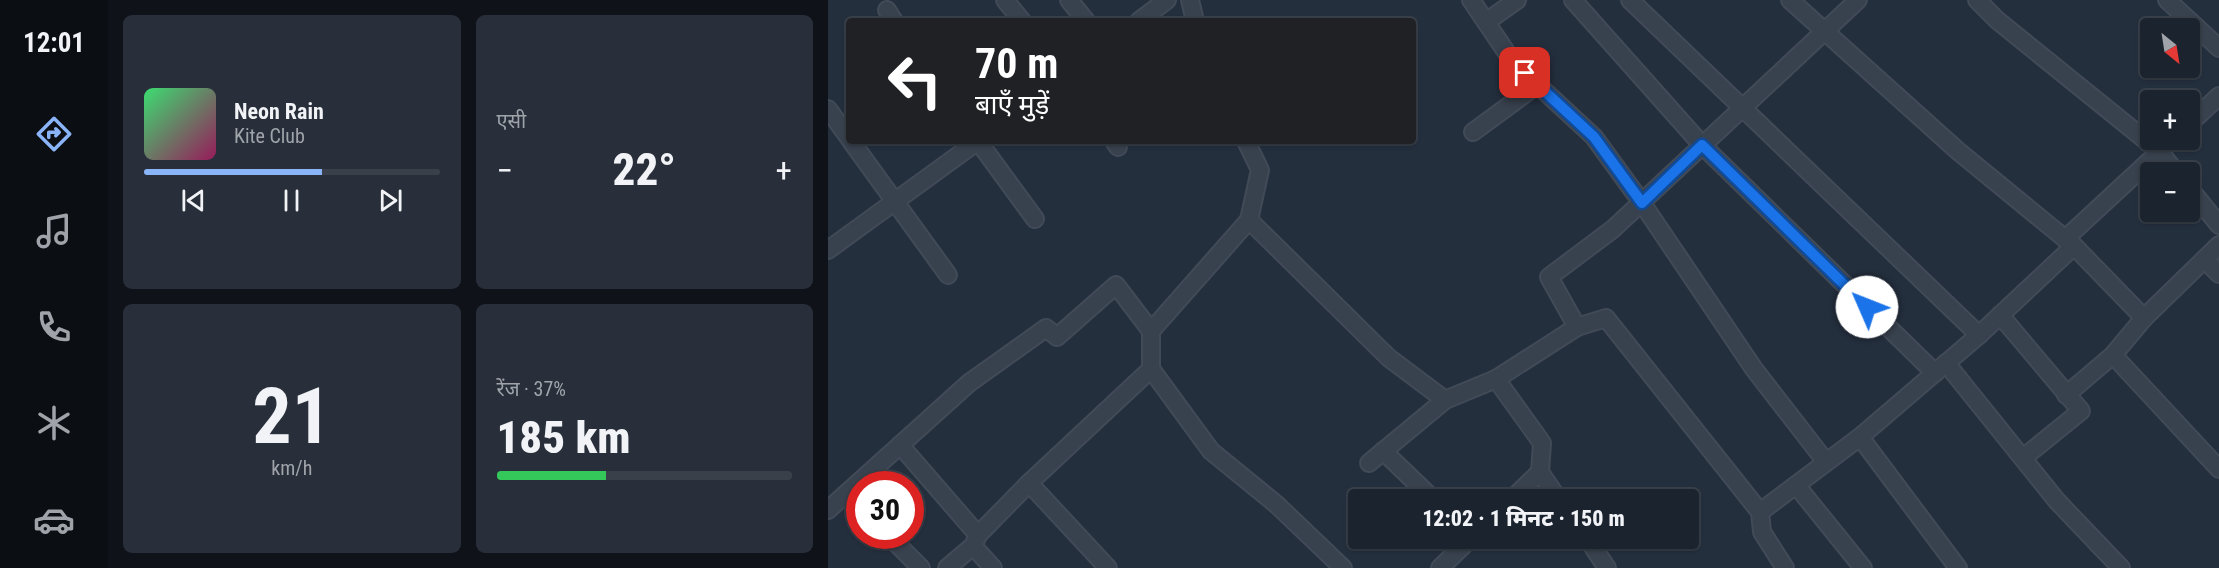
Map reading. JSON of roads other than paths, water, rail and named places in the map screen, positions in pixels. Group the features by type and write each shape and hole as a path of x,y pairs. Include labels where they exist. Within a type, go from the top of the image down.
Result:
{"street":[{"path":"1005,0 1020,18"},
{"path":"1069,0 1084,18"},
{"path":"1143,18 1167,0"},
{"path":"1190,0 1195,18"},
{"path":"1471,0 1513,62 1594,137 1642,203 1754,369 1826,462"},
{"path":"1486,22 1517,0"},
{"path":"1573,0 1702,145 1940,368 2023,458 2057,501 2121,568"},
{"path":"1630,0 1979,335"},
{"path":"1790,0 1958,152 2070,243 2144,318"},
{"path":"1577,327 1549,277 1613,229 1858,0"},
{"path":"1977,0 1997,20 2159,151 2168,162"},
{"path":"2167,0 2219,48"},
{"path":"1473,132 1537,85"},
{"path":"2200,114 2219,96"},
{"path":"828,109 846,134"},
{"path":"853,144 948,275"},
{"path":"828,250 974,144"},
{"path":"980,144 1035,219"},
{"path":"1151,331 1249,220 1260,170 1247,144"},
{"path":"1760,512 1860,438 1979,335 2159,151"},
{"path":"2200,201 2219,225"},
{"path":"1249,220 1389,358 1445,400"},
{"path":"2066,395 2113,355 2144,318 2219,245"},
{"path":"2205,260 2219,274"},
{"path":"871,471 969,383 1046,328 1058,337 1116,285 1151,331 1151,369 1211,451 1276,504 1343,568"},
{"path":"2000,315 2081,411 2023,458"},
{"path":"1369,463 1445,400 1496,379 1577,327 1606,318 1760,512 1762,532 1785,568"},
{"path":"2113,355 2219,469"},
{"path":"947,568 976,541 1029,483 1151,369"},
{"path":"1496,379 1542,443 1540,472 1552,489"},
{"path":"1860,438 1958,568"},
{"path":"900,445 976,541 993,568"},
{"path":"1383,451 1423,489"},
{"path":"1522,489 1540,472"},
{"path":"1029,483 1108,568"},
{"path":"1796,485 1863,568"},
{"path":"828,510 846,494"},
{"path":"902,549 921,568"},
{"path":"1440,568 1460,549"},
{"path":"1592,549 1599,565"}]}
